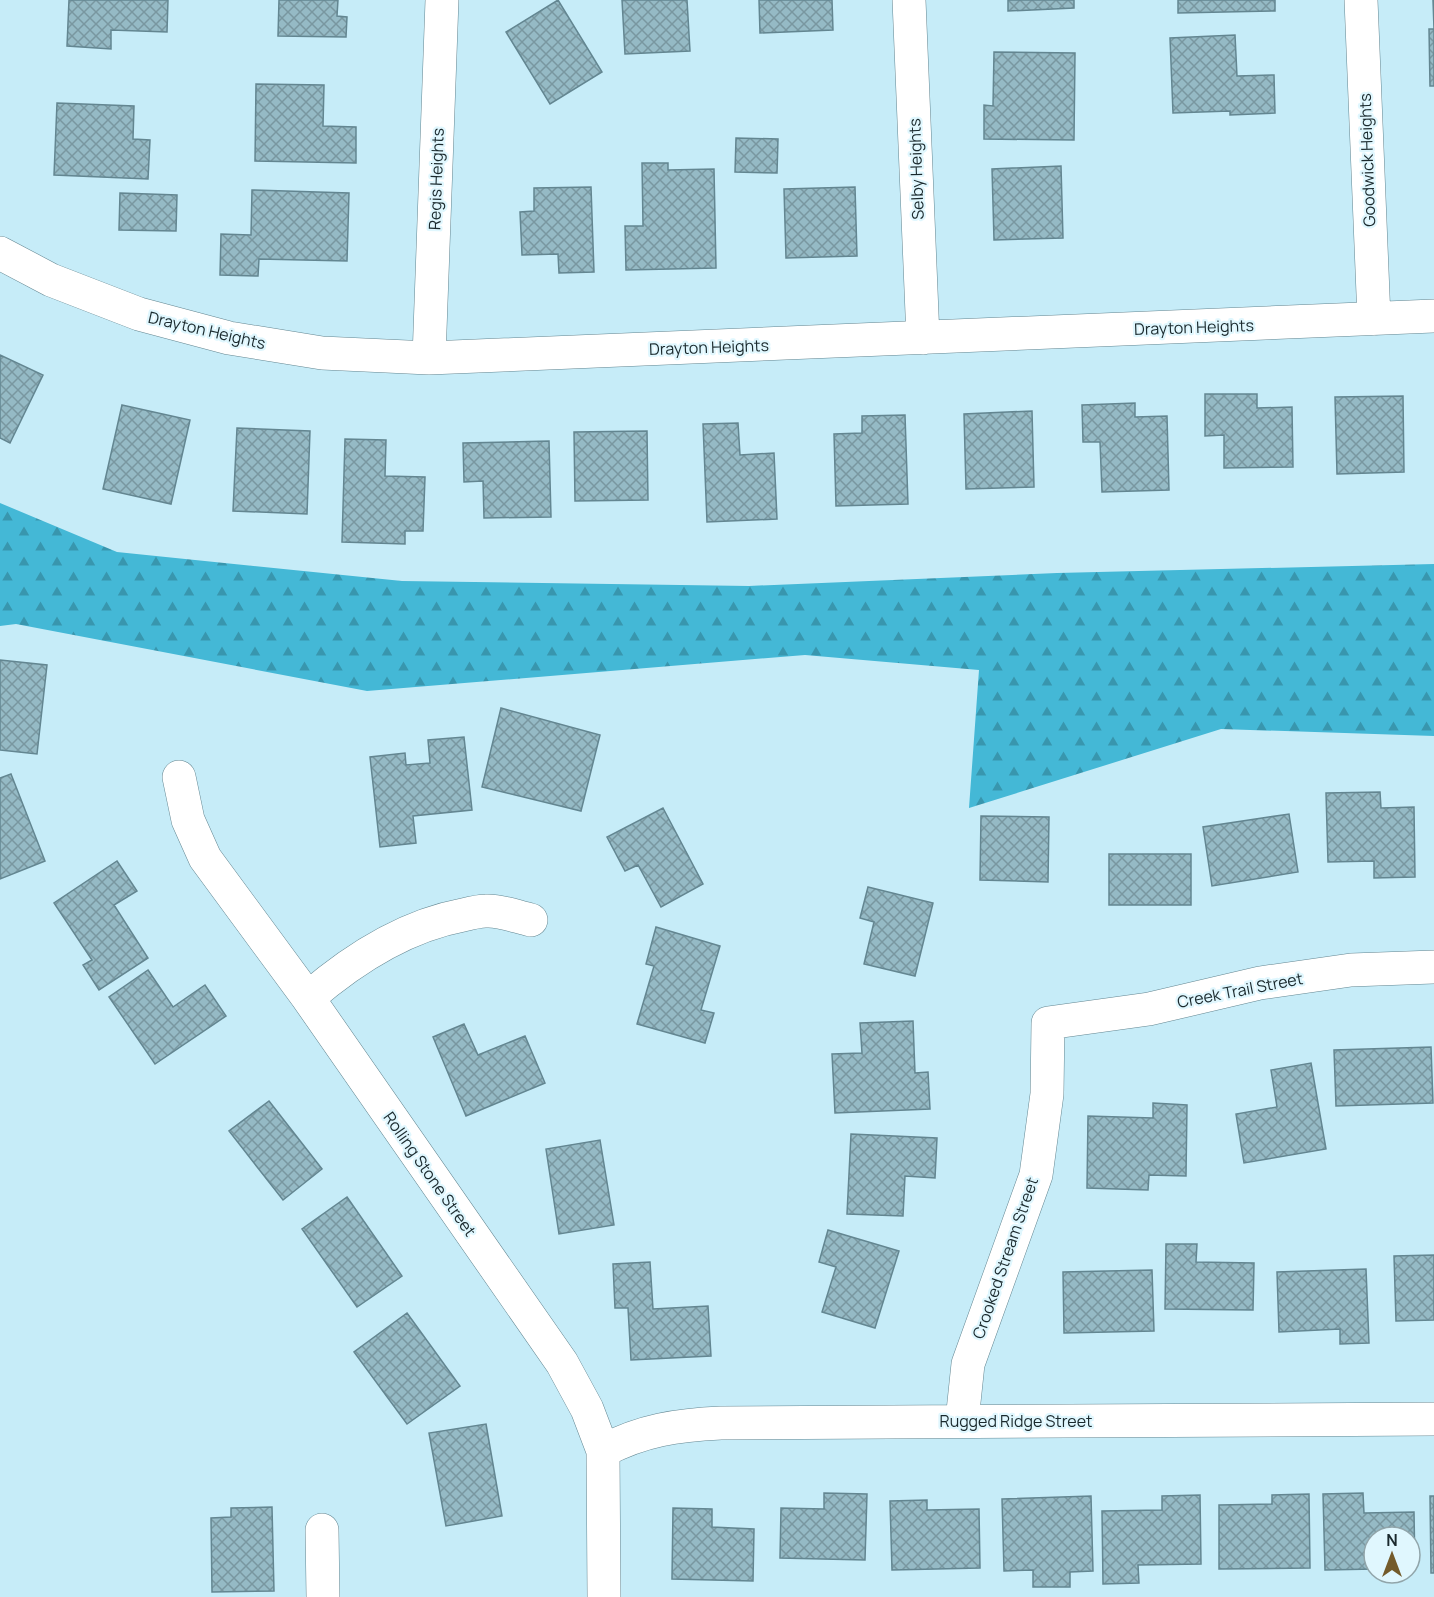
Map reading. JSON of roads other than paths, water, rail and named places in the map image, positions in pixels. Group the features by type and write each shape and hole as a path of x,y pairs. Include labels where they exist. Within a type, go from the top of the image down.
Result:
{"street":[{"name":"Regis Heights","path":"429,358 442,0"},
{"name":"Selby Heights","path":"909,0 923,338"},
{"name":"Goodwick Heights","path":"1361,0 1374,319"},
{"name":"Drayton Heights","path":"0,253 51,280 139,314 229,338 322,353 429,358 1434,316"},
{"name":"Rolling Stone Street","path":"179,777 188,820 205,858 308,998 562,1363 587,1409 603,1451 604,1597"},
{"path":"308,998 331,977 364,954 400,935 437,920 487,910 531,920"},
{"name":"Creek Trail Street","path":"1048,1023 1149,1009 1260,984 1351,970 1434,967"},
{"name":"Crooked Stream Street","path":"962,1421 968,1364 1036,1175 1047,1094 1048,1023"},
{"name":"Rugged Ridge Street","path":"603,1451 620,1442 662,1428 722,1423 1434,1419"},
{"path":"322,1530 323,1597"}]}
